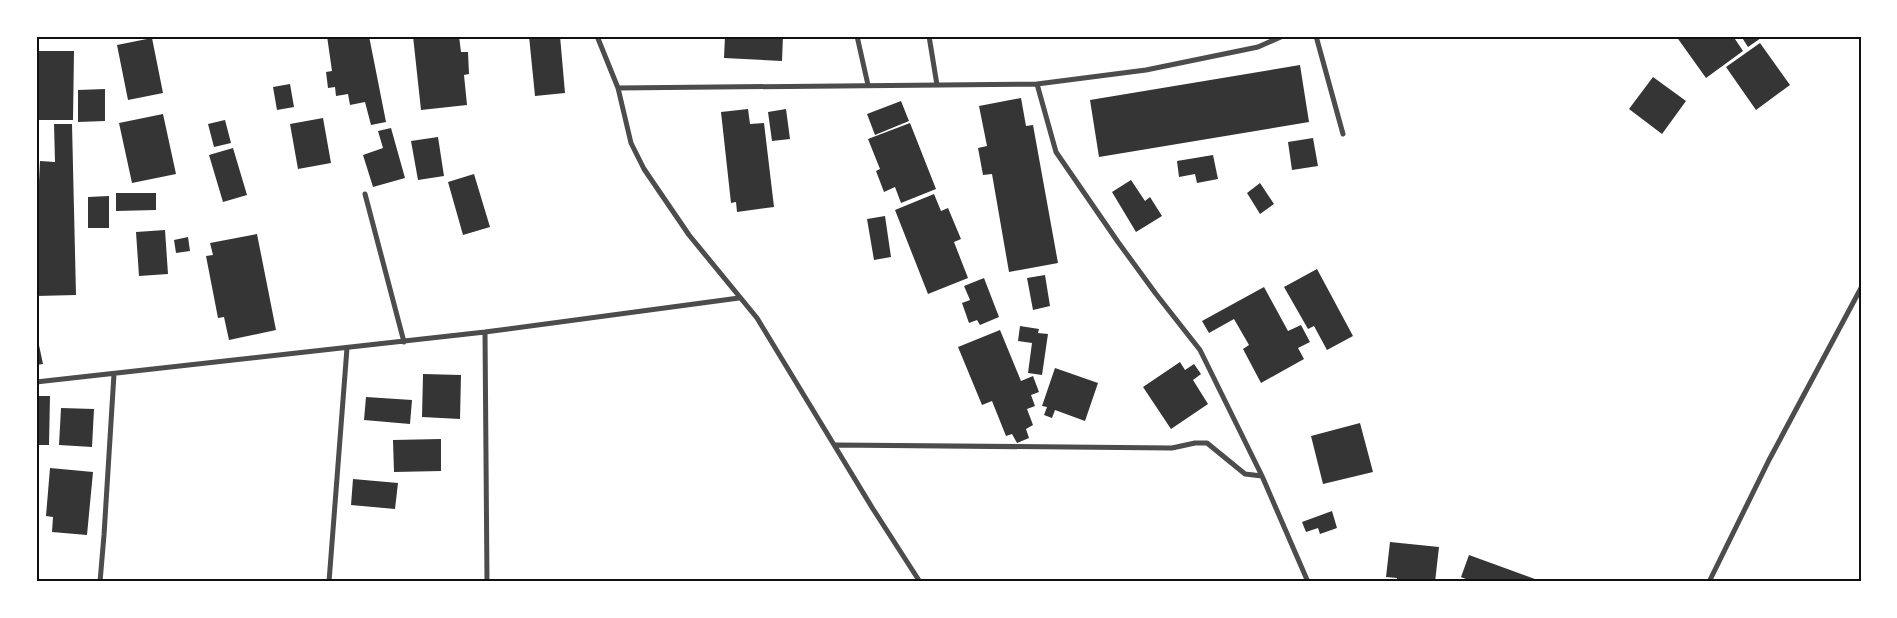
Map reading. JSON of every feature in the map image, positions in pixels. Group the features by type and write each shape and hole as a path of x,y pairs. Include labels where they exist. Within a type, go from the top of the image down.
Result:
{"street":[{"path":"597,36 618,88 632,143 644,169 688,235 757,318 836,445 873,509 920,582"},
{"path":"857,36 868,85"},
{"path":"929,36 937,85"},
{"path":"618,88 1037,84 1146,70 1258,47 1283,36"},
{"path":"1316,36 1343,134"},
{"path":"1037,84 1056,152 1118,242 1200,350 1262,476 1308,582"},
{"path":"365,194 404,342"},
{"path":"1709,582 1769,460 1861,288"},
{"path":"36,382 404,342 739,298"},
{"path":"485,332 487,582"},
{"path":"329,582 347,348"},
{"path":"100,582 114,374"},
{"path":"836,445 1172,448 1195,443 1207,443 1245,474 1262,476"}],"building":[{"path":"327,36 369,36 386,122 371,125 365,102 350,105 348,94 336,96 335,87 328,88 326,72 332,71"},
{"path":"413,36 459,36 461,52 468,52 469,74 464,75 467,105 421,110"},
{"path":"529,36 560,36 565,93 535,96"},
{"path":"725,36 783,36 782,61 724,58"},
{"path":"1676,36 1733,36 1743,51 1706,78"},
{"path":"1741,36 1759,36 1761,38 1748,47"},
{"path":"152,38 163,93 128,100 117,45"},
{"path":"1760,43 1790,85 1756,110 1726,67"},
{"path":"36,51 74,51 73,120 36,120"},
{"path":"1300,65 1309,122 1099,157 1090,100"},
{"path":"1653,77 1686,101 1662,134 1629,109"},
{"path":"290,84 294,107 277,110 273,87"},
{"path":"105,89 105,121 78,122 78,90"},
{"path":"1021,98 1026,126 1033,125 1058,263 1009,272 992,174 983,175 978,148 987,146 979,106"},
{"path":"901,101 909,121 875,135 867,114"},
{"path":"748,109 750,124 764,123 774,207 737,212 736,202 731,203 721,112"},
{"path":"786,109 790,139 772,141 768,112"},
{"path":"163,114 176,174 132,183 119,123"},
{"path":"323,118 331,163 298,169 290,124"},
{"path":"225,120 231,143 214,147 208,124"},
{"path":"910,123 936,189 901,203 895,187 884,192 876,171 880,169 868,139"},
{"path":"54,124 72,124 76,295 36,296 36,203 38,203 40,161 55,162"},
{"path":"391,128 405,178 373,187 363,155 383,148 378,131"},
{"path":"438,137 444,176 418,180 411,141"},
{"path":"1313,138 1318,166 1292,170 1288,142"},
{"path":"233,148 247,195 223,202 209,155"},
{"path":"1213,155 1218,179 1197,183 1195,174 1179,177 1177,161"},
{"path":"474,174 490,227 463,235 448,182"},
{"path":"1131,180 1145,201 1150,197 1162,216 1136,232 1112,192"},
{"path":"1260,183 1274,204 1260,214 1247,193"},
{"path":"116,193 156,193 156,210 116,211"},
{"path":"934,194 941,211 948,208 961,239 954,242 968,278 928,294 895,210"},
{"path":"109,196 109,228 88,228 88,197"},
{"path":"885,216 891,257 874,260 867,219"},
{"path":"165,230 168,274 139,276 136,232"},
{"path":"257,234 276,330 229,340 224,317 218,318 206,256 213,255 210,243"},
{"path":"188,237 190,251 176,253 174,240"},
{"path":"1317,269 1353,336 1327,350 1314,326 1308,329 1284,287"},
{"path":"1045,275 1050,306 1033,310 1027,278"},
{"path":"984,278 999,317 980,325 977,320 969,323 962,303 970,300 964,286"},
{"path":"1264,287 1288,331 1301,325 1310,342 1298,348 1304,359 1261,383 1243,349 1249,345 1234,319 1209,333 1202,321"},
{"path":"1020,326 1039,329 1038,333 1048,334 1042,375 1028,373 1032,343 1018,341"},
{"path":"1000,330 1021,381 1033,376 1039,392 1031,395 1035,406 1027,409 1033,425 1026,429 1029,438 1017,443 1012,434 1006,436 992,401 982,405 958,347"},
{"path":"36,331 43,364 36,365"},
{"path":"1180,362 1185,370 1194,364 1201,374 1193,380 1208,404 1171,429 1143,387"},
{"path":"1055,368 1098,383 1085,421 1055,410 1052,418 1044,415 1047,407 1042,406"},
{"path":"423,374 461,375 460,419 422,417"},
{"path":"36,396 50,396 49,445 36,445"},
{"path":"366,397 412,400 410,424 364,420"},
{"path":"61,408 94,409 92,447 59,445"},
{"path":"1360,423 1373,472 1323,484 1311,436"},
{"path":"441,439 441,471 394,472 393,440"},
{"path":"50,468 93,472 87,535 52,532 53,517 46,516"},
{"path":"353,479 398,483 395,509 351,505"},
{"path":"1332,511 1337,528 1320,534 1318,528 1306,532 1302,522"},
{"path":"1390,542 1439,547 1435,582 1397,582 1397,578 1386,577"},
{"path":"1469,555 1543,582 1473,582 1461,577"}]}
